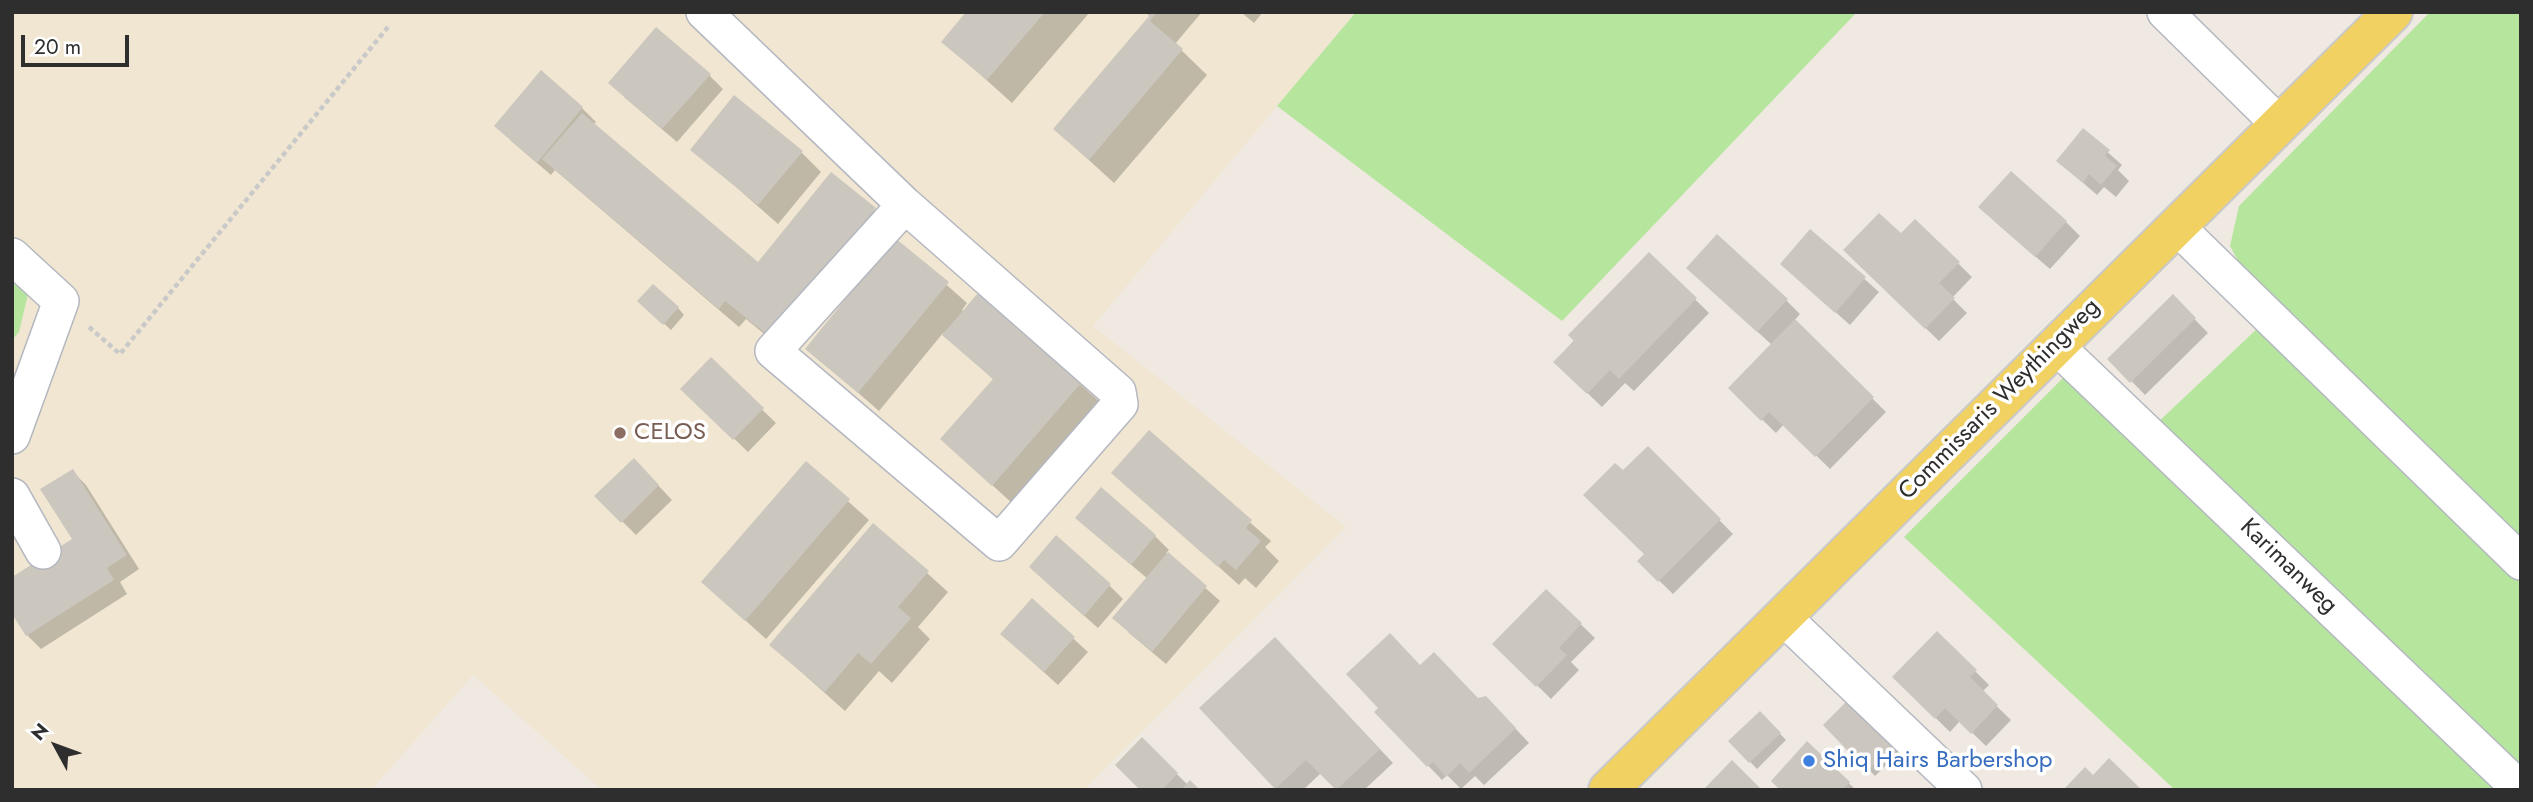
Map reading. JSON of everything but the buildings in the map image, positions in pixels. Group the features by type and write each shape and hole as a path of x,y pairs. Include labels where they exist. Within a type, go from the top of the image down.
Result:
{"main road":[{"name":"Commissaris Weythingweg","path":"1608,790 2054,345 2393,12"}],"street":[{"path":"704,12 905,205 1121,398 1120,404 999,543 774,351 905,205"},
{"path":"2165,12 2279,124"},
{"path":"2176,226 2521,562"},
{"path":"12,256 61,301 12,436"},
{"name":"Karimanweg","path":"2054,345 2521,790"},
{"path":"12,496 43,551"},
{"path":"1782,616 1964,790"}],"path":[{"path":"61,301 120,354 388,27"}],"shaded area":[{"name":"CELOS","path":"12,12 1356,12 1093,326 1346,527 1084,790 602,790 473,675 371,790 12,790 12,340 19,332 12,280"}],"green space":[{"path":"1356,12 1857,12 1562,321 1277,106"},
{"path":"2430,12 2521,12 2521,542 2243,270 2230,246 2239,206"},
{"path":"12,280 28,294 19,332 12,340"},
{"path":"2260,326 2521,581 2521,770 2155,425"},
{"path":"2068,373 2506,790 2175,790 1904,537"}],"place":[{"name":"CELOS","path":"620,433"},
{"name":"Shiq Hairs Barbershop","path":"1809,761"}]}
